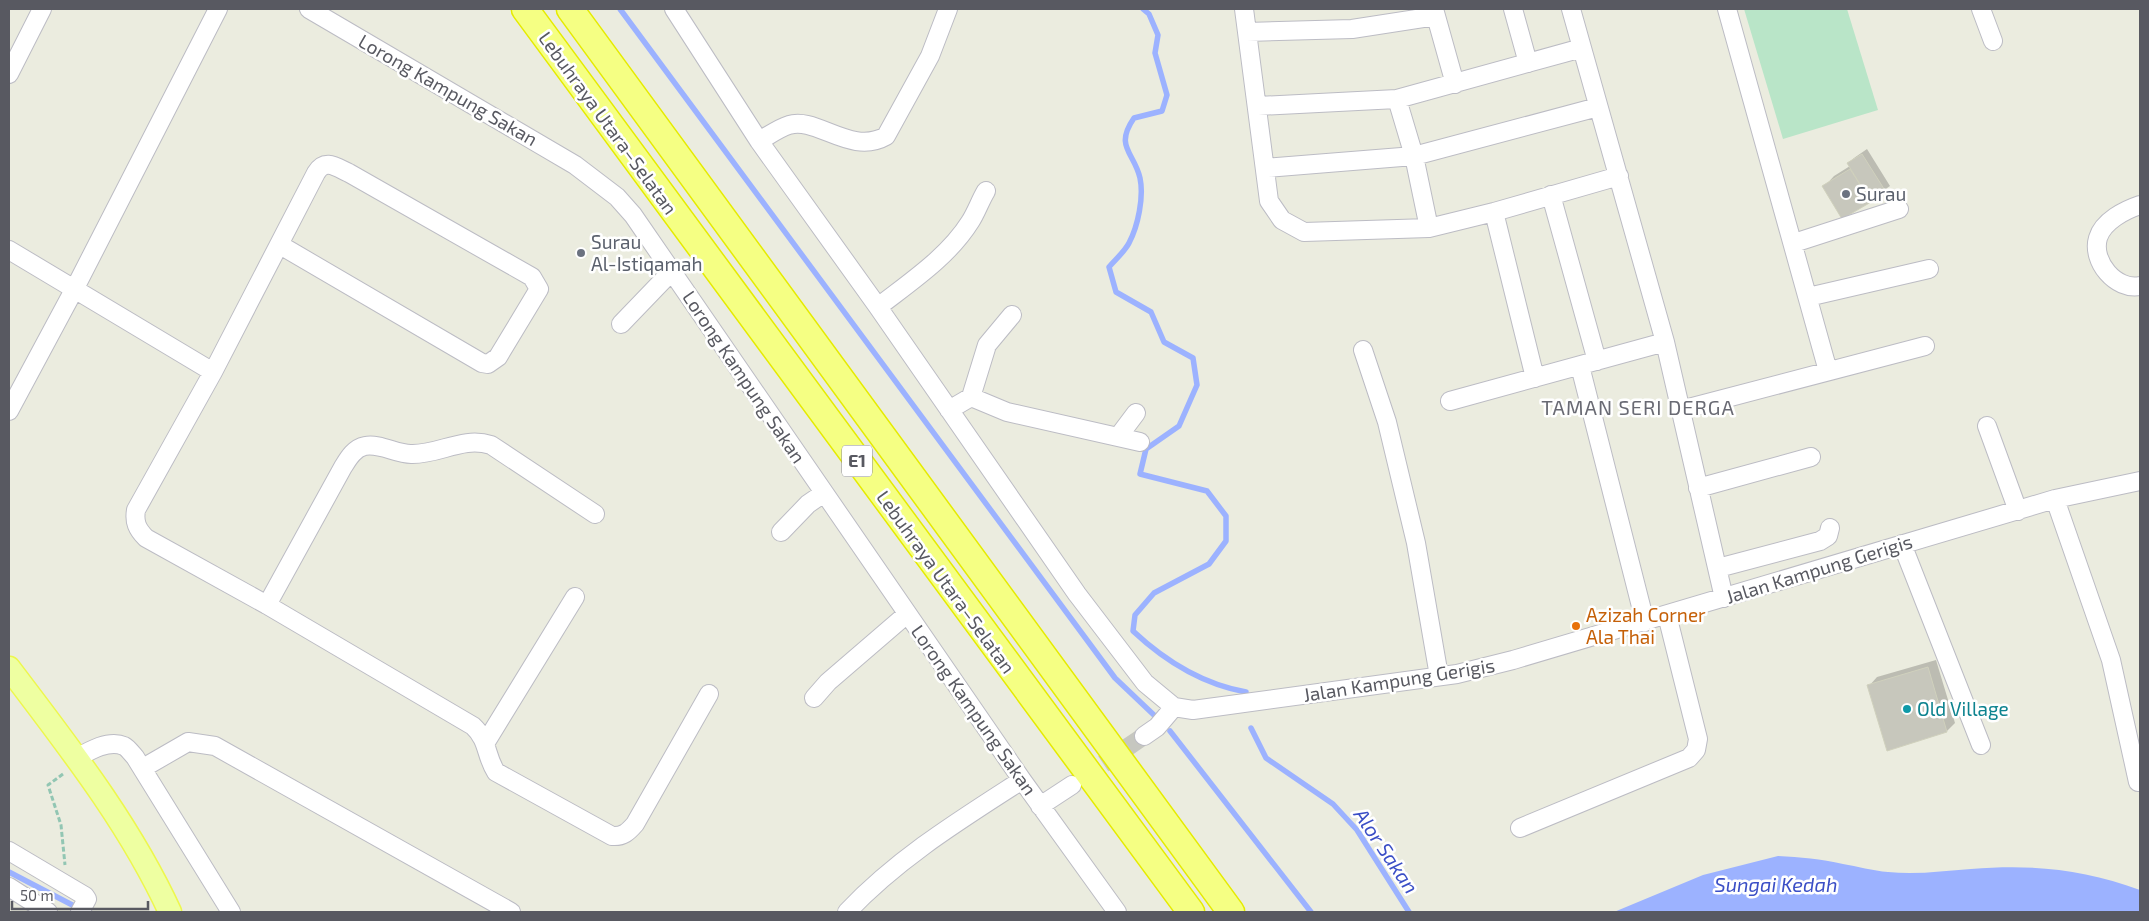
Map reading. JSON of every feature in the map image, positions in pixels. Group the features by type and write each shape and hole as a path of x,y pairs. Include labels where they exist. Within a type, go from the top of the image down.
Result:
{"highway":[{"name":"Lebuhraya Utara–Selatan","path":"525,9 1191,912"},
{"name":"Lebuhraya Utara–Selatan","path":"570,9 1231,912"}],"main road":[{"path":"9,668 79,760 139,851 166,904"}],"street":[{"path":"9,74 42,9"},
{"path":"9,411 75,288 218,9"},
{"name":"Lorong Kampung Sakan","path":"309,9 507,124 598,182 633,215 1040,806 1117,912"},
{"path":"674,9 758,141 878,307 1077,594 1145,683 1174,706 1157,727 1144,736"},
{"path":"758,141 789,124 803,124 862,142 876,141 886,136 930,56 948,9"},
{"path":"1244,9 1269,202 1282,220 1304,232 1429,228 1494,212 1619,176"},
{"path":"1513,9 1528,63"},
{"path":"1571,9 1666,342 1724,598"},
{"path":"1727,9 1794,242 1828,372"},
{"path":"1981,9 1993,41"},
{"path":"1247,32 1352,29 1435,13 1455,84"},
{"path":"1258,106 1397,99 1582,48"},
{"path":"1397,99 1414,156 1429,228"},
{"path":"1265,168 1414,156 1598,107"},
{"path":"280,245 476,361 488,364 498,357 539,289 532,277 349,173 328,164 320,168 213,372 136,510 135,519 138,530 146,538 267,605 473,726 486,742 491,764 505,778 601,832 619,836 627,833 635,824 710,694"},
{"path":"878,307 927,268 953,243 970,223 986,191"},
{"path":"1551,195 1645,622"},
{"path":"2140,205 2105,225 2098,236 2096,248 2107,273 2125,285 2140,286"},
{"path":"1794,242 1899,208"},
{"path":"1494,212 1535,378"},
{"path":"9,250 213,372"},
{"path":"1808,297 1929,269"},
{"path":"621,324 672,271"},
{"path":"949,410 971,397 987,345 1012,315"},
{"path":"1450,401 1666,342"},
{"path":"1681,410 1926,346"},
{"path":"1363,350 1387,422 1416,543 1439,676"},
{"path":"971,397 1007,412 1140,442"},
{"path":"1118,437 1136,413"},
{"path":"1987,426 2018,511"},
{"path":"267,605 343,467 356,450 365,446 409,454 424,453 469,441 478,441 491,445 596,514"},
{"path":"1698,488 1811,457"},
{"name":"Jalan Kampung Gerigis","path":"1174,706 1193,710 1439,676 1513,660 2055,499 2140,481"},
{"path":"781,532 808,504 824,493"},
{"path":"2055,499 2111,660 2138,782"},
{"path":"1718,568 1820,541 1828,536 1830,528"},
{"path":"1902,544 1981,745"},
{"path":"486,742 575,597"},
{"path":"814,698 828,682 907,614"},
{"path":"1520,828 1689,758 1696,750 1698,739 1667,615"},
{"path":"143,768 188,742 215,746 511,912"},
{"path":"79,760 96,748 111,745 124,746 143,768 231,912"},
{"path":"847,912 893,868 927,842 1022,780"},
{"path":"1040,806 1072,785"},
{"path":"9,851 85,896 87,899 82,907"},
{"path":"9,887 48,912"}],"path":[{"path":"63,883 66,862 62,825 48,786 79,760"}],"green space":[{"path":"1744,9 1847,9 1878,110 1783,139"}],"water":[{"name":"Sungai Kedah","path":"1778,856 1819,860 1898,873 2015,867 2078,873 2140,890 2140,912 1614,912 1703,875"}],"building":[{"path":"1862,154 1886,192 1871,202 1847,163"},
{"name":"Surau","path":"1850,169 1871,202 1842,219 1822,186"},
{"name":"Old Village","path":"1928,667 1947,732 1887,751 1867,685"}],"waterway":[{"path":"620,9 1115,678 1155,716"},
{"name":"Alor Sakan","path":"1143,9 1149,14 1158,35 1155,53 1167,95 1162,111 1134,118 1128,128 1126,136 1127,149 1140,178 1141,202 1129,243 1109,267 1116,292 1151,312 1164,342 1193,358 1197,385 1179,426 1146,449 1140,474 1207,491 1226,516 1226,541 1209,564 1154,593 1135,615 1133,631 1158,652 1185,670 1214,683 1246,692"},
{"name":"Alor Sakan","path":"1251,728 1266,758 1333,804 1357,830 1409,912"},
{"path":"1170,731 1311,912"},
{"path":"9,872 80,909"}],"tunnel":[{"path":"1081,779 1144,736"}],"place":[{"name":"Surau","path":"1846,194"},
{"name":"Surau Al-Istiqamah","path":"581,253"},
{"name":"Azizah Corner Ala Thai","path":"1576,626"},
{"name":"Old Village","path":"1907,709"}],"district":[{"name":"TAMAN SERI DERGA","path":"1638,408"}]}
